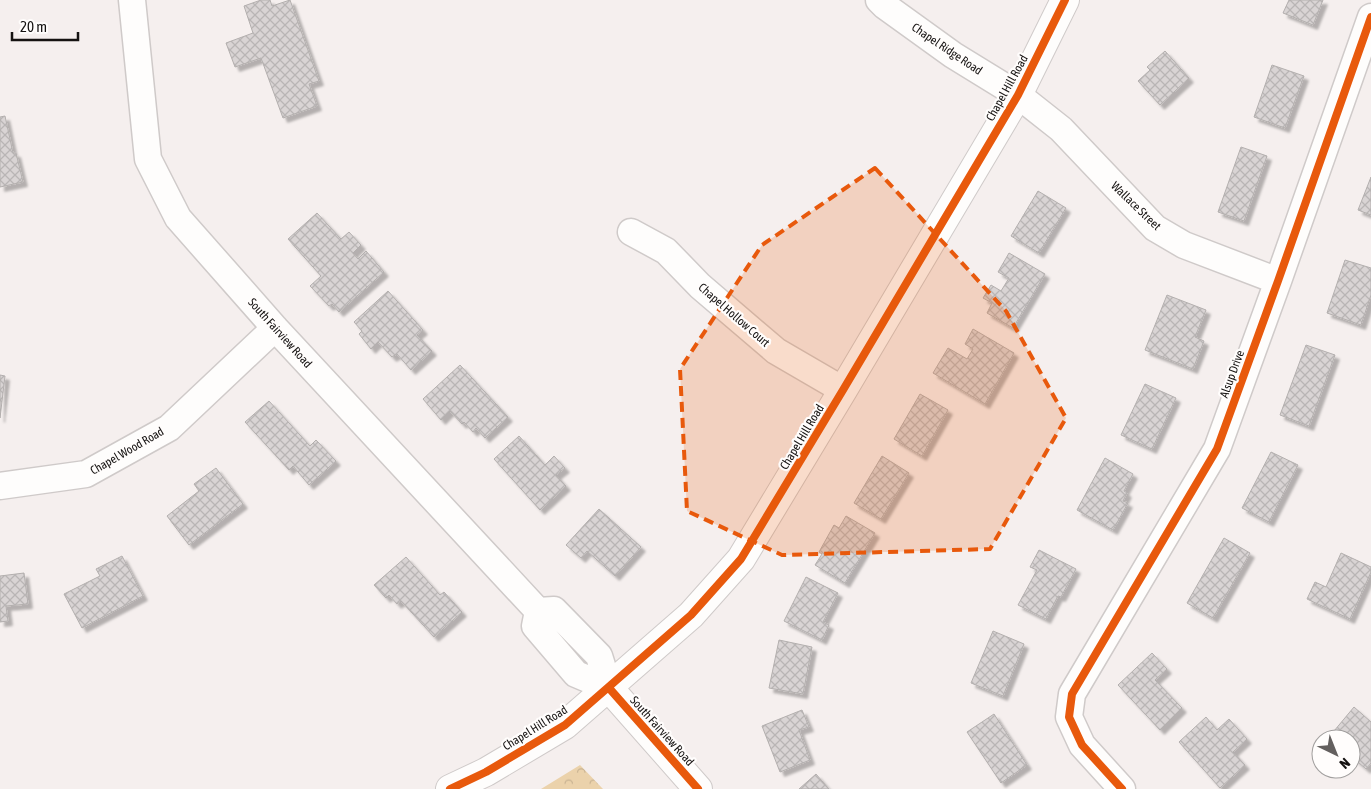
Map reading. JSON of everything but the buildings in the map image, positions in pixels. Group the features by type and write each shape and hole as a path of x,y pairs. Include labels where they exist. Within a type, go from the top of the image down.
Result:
{"street":[{"name":"South Fairview Road","path":"132,0 148,159 178,218 275,328 538,612 535,626 576,674 609,688 698,789"},
{"name":"Chapel Ridge Road","path":"880,0 885,6 953,55 1018,95"},
{"name":"Chapel Hill Road","path":"450,789 486,772 565,725 691,615 741,558 1018,95 1065,0"},
{"name":"Alsup Drive","path":"1122,789 1082,745 1069,717 1072,694 1217,449 1371,17"},
{"name":"Wallace Street","path":"1018,95 1061,129 1156,228 1184,245 1278,281"},
{"name":"Chapel Hollow Court","path":"631,232 666,252 700,286 776,350 843,390"},
{"name":"Chapel Wood Road","path":"0,486 86,474 169,428 275,328"}],"highlighted area":[{"path":"875,168 1006,311 1066,418 990,549 782,555 687,511 680,369 762,245"}],"green space":[{"path":"580,765 603,789 541,789"}],"cycle path":[{"path":"450,789 486,772 565,725 691,615 741,559 1018,95 1065,0"},
{"path":"1122,789 1082,745 1069,717 1072,694 1217,449 1371,17"},
{"path":"609,688 698,789"}]}
